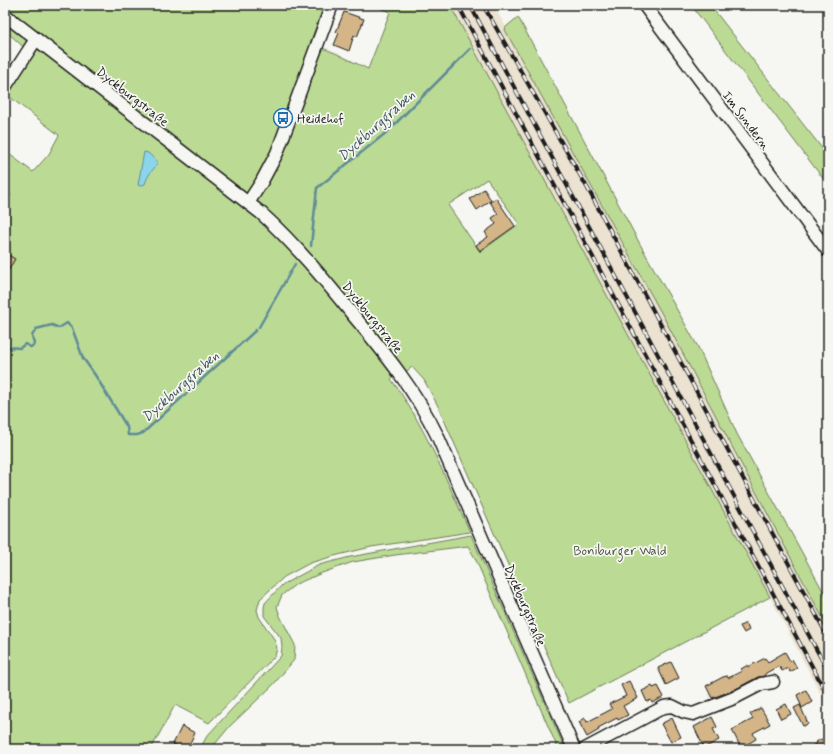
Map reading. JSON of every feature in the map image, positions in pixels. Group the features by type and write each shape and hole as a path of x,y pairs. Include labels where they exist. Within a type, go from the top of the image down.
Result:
{"street":[{"path":"248,203 261,183 277,153 332,5"},
{"name":"Im Sundern","path":"644,5 828,251"},
{"name":"Dyckburgstraße","path":"5,15 248,203 280,231 313,266 394,363 416,396 437,435 574,749"},
{"path":"5,87 36,39"},
{"path":"585,749 664,707 672,706 684,712 693,714 734,698 761,684 773,682"}],"shaded area":[{"path":"450,5 493,5 506,27 505,30 663,316 828,628 828,708 770,597"}],"green space":[{"name":"Boniburger Wald","path":"5,5 324,5 310,43 368,69 390,12 373,5 450,5 770,597 569,703 437,404 424,380 412,367 403,374 391,379 425,434 470,532 371,547 310,563 284,577 260,599 257,610 259,617 274,639 277,648 275,656 209,723 175,705 151,749 5,749 5,196 8,199 11,195 5,189 5,151 33,172 49,154 59,135 7,95 32,55 5,30","holes":["487,179 519,224 480,252 448,205"]},
{"path":"691,5 710,5 828,156 828,185"},
{"path":"518,17 641,246 698,347 737,434 828,600 828,628 663,316 505,30 506,27"},
{"path":"471,535 565,749 558,749 475,558 468,546 353,562 296,584 282,595 277,607 295,645 294,660 273,685 230,726 211,749 200,749 207,736 281,656 281,638 264,616 264,608 265,603 282,585 319,565 350,557"}],"water":[{"path":"144,152 148,153 157,161 157,163 148,176 145,184 140,186 138,185"}],"building":[{"path":"344,12 364,19 357,37 354,35 349,51 334,45 339,33 336,32"},
{"path":"484,189 491,200 477,210 470,199"},
{"path":"496,198 515,226 480,251 476,245 488,237 485,232 496,224 492,218 498,214 490,202"},
{"path":"5,253 15,259 5,276"},
{"path":"746,623 749,630 744,633 740,626"},
{"path":"785,652 790,661 792,659 797,668 790,672 788,668 782,671 779,666 766,673 764,676 758,677 734,690 712,698 706,686 723,677 727,676 728,678 742,671 741,669 748,665 748,667 765,658 768,662"},
{"path":"671,662 679,678 666,685 658,668"},
{"path":"629,681 638,698 623,706 628,715 618,720 617,718 598,728 599,730 587,737 579,722 585,718 587,722 612,709 609,704 626,696 621,685"},
{"path":"652,686 653,688 658,686 664,697 652,703 651,700 647,702 642,691"},
{"path":"806,690 812,702 802,708 797,695"},
{"path":"786,704 791,714 781,719 776,709"},
{"path":"800,705 808,724 803,726 794,708"},
{"path":"761,708 770,724 753,733 756,739 741,748 732,730 753,719 750,714"},
{"path":"712,717 717,727 713,729 719,740 704,748 694,727"},
{"path":"672,718 681,737 671,742 661,724"},
{"path":"182,726 195,733 187,749 183,749 173,744"},
{"path":"828,736 828,749 807,749 817,743 816,742"}],"waterway":[{"name":"Dyckburggraben","path":"311,246 317,188 387,132 470,49"},
{"name":"Dyckburggraben","path":"259,327 295,264"},
{"name":"Dyckburggraben","path":"5,351 8,347 20,348 25,344 30,347 33,346 34,343 32,336 36,329 52,325 59,328 67,323 72,328 83,358 127,427 128,435 137,435 143,433 256,330"}],"railway":[{"path":"458,5 828,696"},
{"path":"470,5 828,671"},
{"path":"483,5 588,189 828,637"}],"place":[{"name":"Heidehof","path":"283,118"}]}
